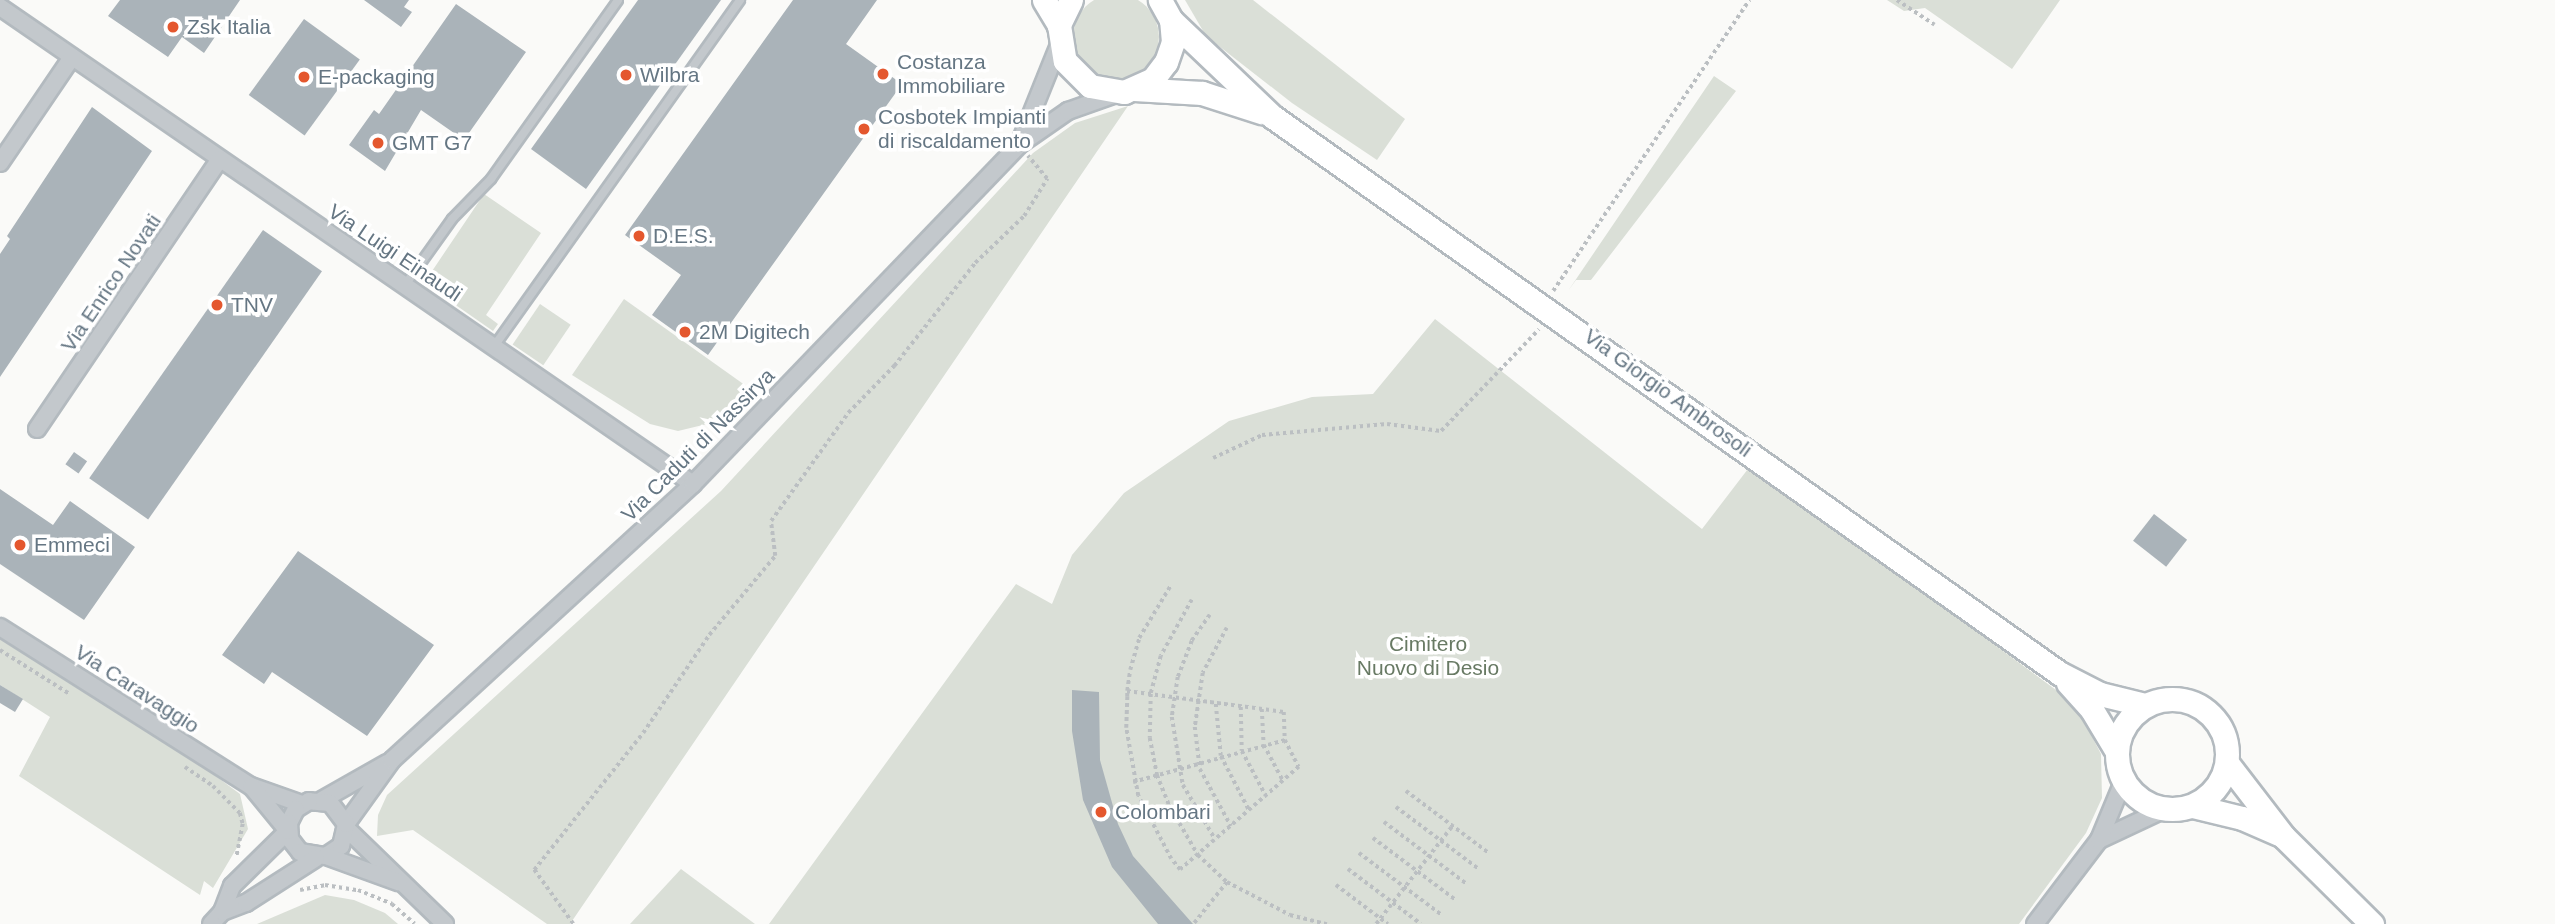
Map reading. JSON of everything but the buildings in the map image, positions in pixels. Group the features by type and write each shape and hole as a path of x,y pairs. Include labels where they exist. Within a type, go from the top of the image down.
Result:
{"main road":[{"name":"Via Giorgio Ambrosoli","path":"1044,0 1070,69 1090,86 1129,91 1202,93 1273,117"},
{"path":"1059,35 1071,0"},
{"name":"Via Giorgio Ambrosoli","path":"1166,10 1273,117 1549,309 2059,673 2101,694 2145,705"},
{"path":"1129,91 1153,79 1166,62 1173,41 1166,10"},
{"name":"Via Giorgio Ambrosoli","path":"2059,673 2092,710 2116,750"},
{"path":"2284,837 2242,818 2193,806 2165,809 2149,805 2123,782 2116,750 2125,724 2145,705 2179,699 2196,704 2221,729 2227,763 2284,837 2372,924"},
{"path":"2193,806 2215,789 2227,763"}],"street":[{"name":"Via Luigi Einaudi","path":"0,7 219,160 495,345 693,484"},
{"name":"Via Caduti di Nassirya","path":"1019,145 1059,35"},
{"path":"0,163 72,57"},
{"name":"Via Caduti di Nassirya","path":"346,826 392,760 693,484 1019,145 1068,111 1129,91"},
{"name":"Via Enrico Novati","path":"37,429 219,160"},
{"name":"Via Caravaggio","path":"0,627 251,786 302,804"},
{"name":"Via Caduti di Nassirya","path":"322,800 392,760"},
{"path":"2035,924 2099,840 2123,782"},
{"name":"Via Caravaggio","path":"251,786 288,831"},
{"path":"217,918 232,886 288,831 291,815 302,804 322,800 338,808 346,826 398,882 445,924"},
{"path":"2099,840 2165,809"},
{"path":"217,918 341,846 346,826"},
{"path":"288,831 300,852 398,882"}],"lane":[{"path":"405,285 452,219 491,179 618,0"},
{"path":"495,345 740,0"}],"path":[{"path":"1213,458 1262,435 1387,424 1441,431 1549,309 1749,0"},
{"path":"1897,0 1935,25"},
{"path":"573,924 534,870 643,733 709,635 775,556 771,522 848,413 894,366 975,263 1024,216 1046,179 1019,145"},
{"path":"1127,691 1284,712 1284,740 1299,766 1180,870 1154,831 1133,782 1126,728 1127,691 1139,638 1171,585"},
{"path":"1192,600 1165,649 1151,694 1150,738 1157,775 1198,855 1227,882 1290,915 1327,924"},
{"path":"1210,615 1192,641 1173,697 1179,769 1193,804 1215,839"},
{"path":"1227,628 1203,673 1197,701 1200,762 1231,826"},
{"path":"0,650 74,696"},
{"path":"1216,703 1221,756 1249,810"},
{"path":"1241,707 1242,751 1266,796"},
{"path":"1262,709 1264,746 1283,780"},
{"path":"1133,782 1284,740"},
{"path":"180,763 214,786 240,813 241,840 233,861"},
{"path":"1406,791 1489,853"},
{"path":"1396,807 1479,869"},
{"path":"1384,822 1467,884"},
{"path":"1376,924 1453,825"},
{"path":"1373,838 1455,900"},
{"path":"1359,853 1442,915"},
{"path":"1348,869 1421,924"},
{"path":"1195,923 1227,882"},
{"path":"295,892 325,885 358,890 392,904 415,924"},
{"path":"1336,885 1388,924"}],"green space":[{"path":"1116,-6 1140,1 1152,13 1159,37 1152,61 1140,73 1116,80 1092,73 1080,61 1073,37 1080,13 1092,1"},
{"path":"1185,0 1253,0 1405,119 1377,160 1292,103 1206,36"},
{"path":"1887,0 2060,0 2012,69 1925,8 1904,11"},
{"path":"1714,76 1736,91 1591,280 1576,280 1568,291"},
{"path":"1128,106 570,924 547,924 413,830 377,836 378,815 387,795 721,491 1033,153 1075,123"},
{"path":"484,194 541,233 486,315 498,324 493,331 424,283"},
{"path":"624,299 756,393 711,423 678,431 650,424 572,375"},
{"path":"540,304 571,325 543,365 513,345"},
{"name":"Cimitero Nuovo di Desio","path":"1435,319 1702,529 1751,465 2075,704 2101,754 2102,798 2086,833 2019,924 769,924 1016,584 1052,604 1072,555 1124,493 1229,421 1312,397 1373,394"},
{"path":"0,637 155,731 240,794 248,829 213,888 204,881 200,895 19,776 50,717 0,685"},
{"path":"681,869 755,924 630,924"},
{"path":"325,895 354,900 385,913 398,924 257,924"}],"place":[{"name":"Zsk Italia","path":"173,27"},
{"name":"Costanza Immobiliare","path":"883,74"},
{"name":"Wilbra","path":"626,75"},
{"name":"E-packaging","path":"304,77"},
{"name":"Cosbotek Impianti di riscaldamento","path":"864,129"},
{"name":"GMT G7","path":"378,143"},
{"name":"D.E.S.","path":"639,236"},
{"name":"TNV","path":"217,305"},
{"name":"2M Digitech","path":"685,332"},
{"name":"Emmeci","path":"20,545"},
{"name":"Colombari","path":"1101,812"}]}
